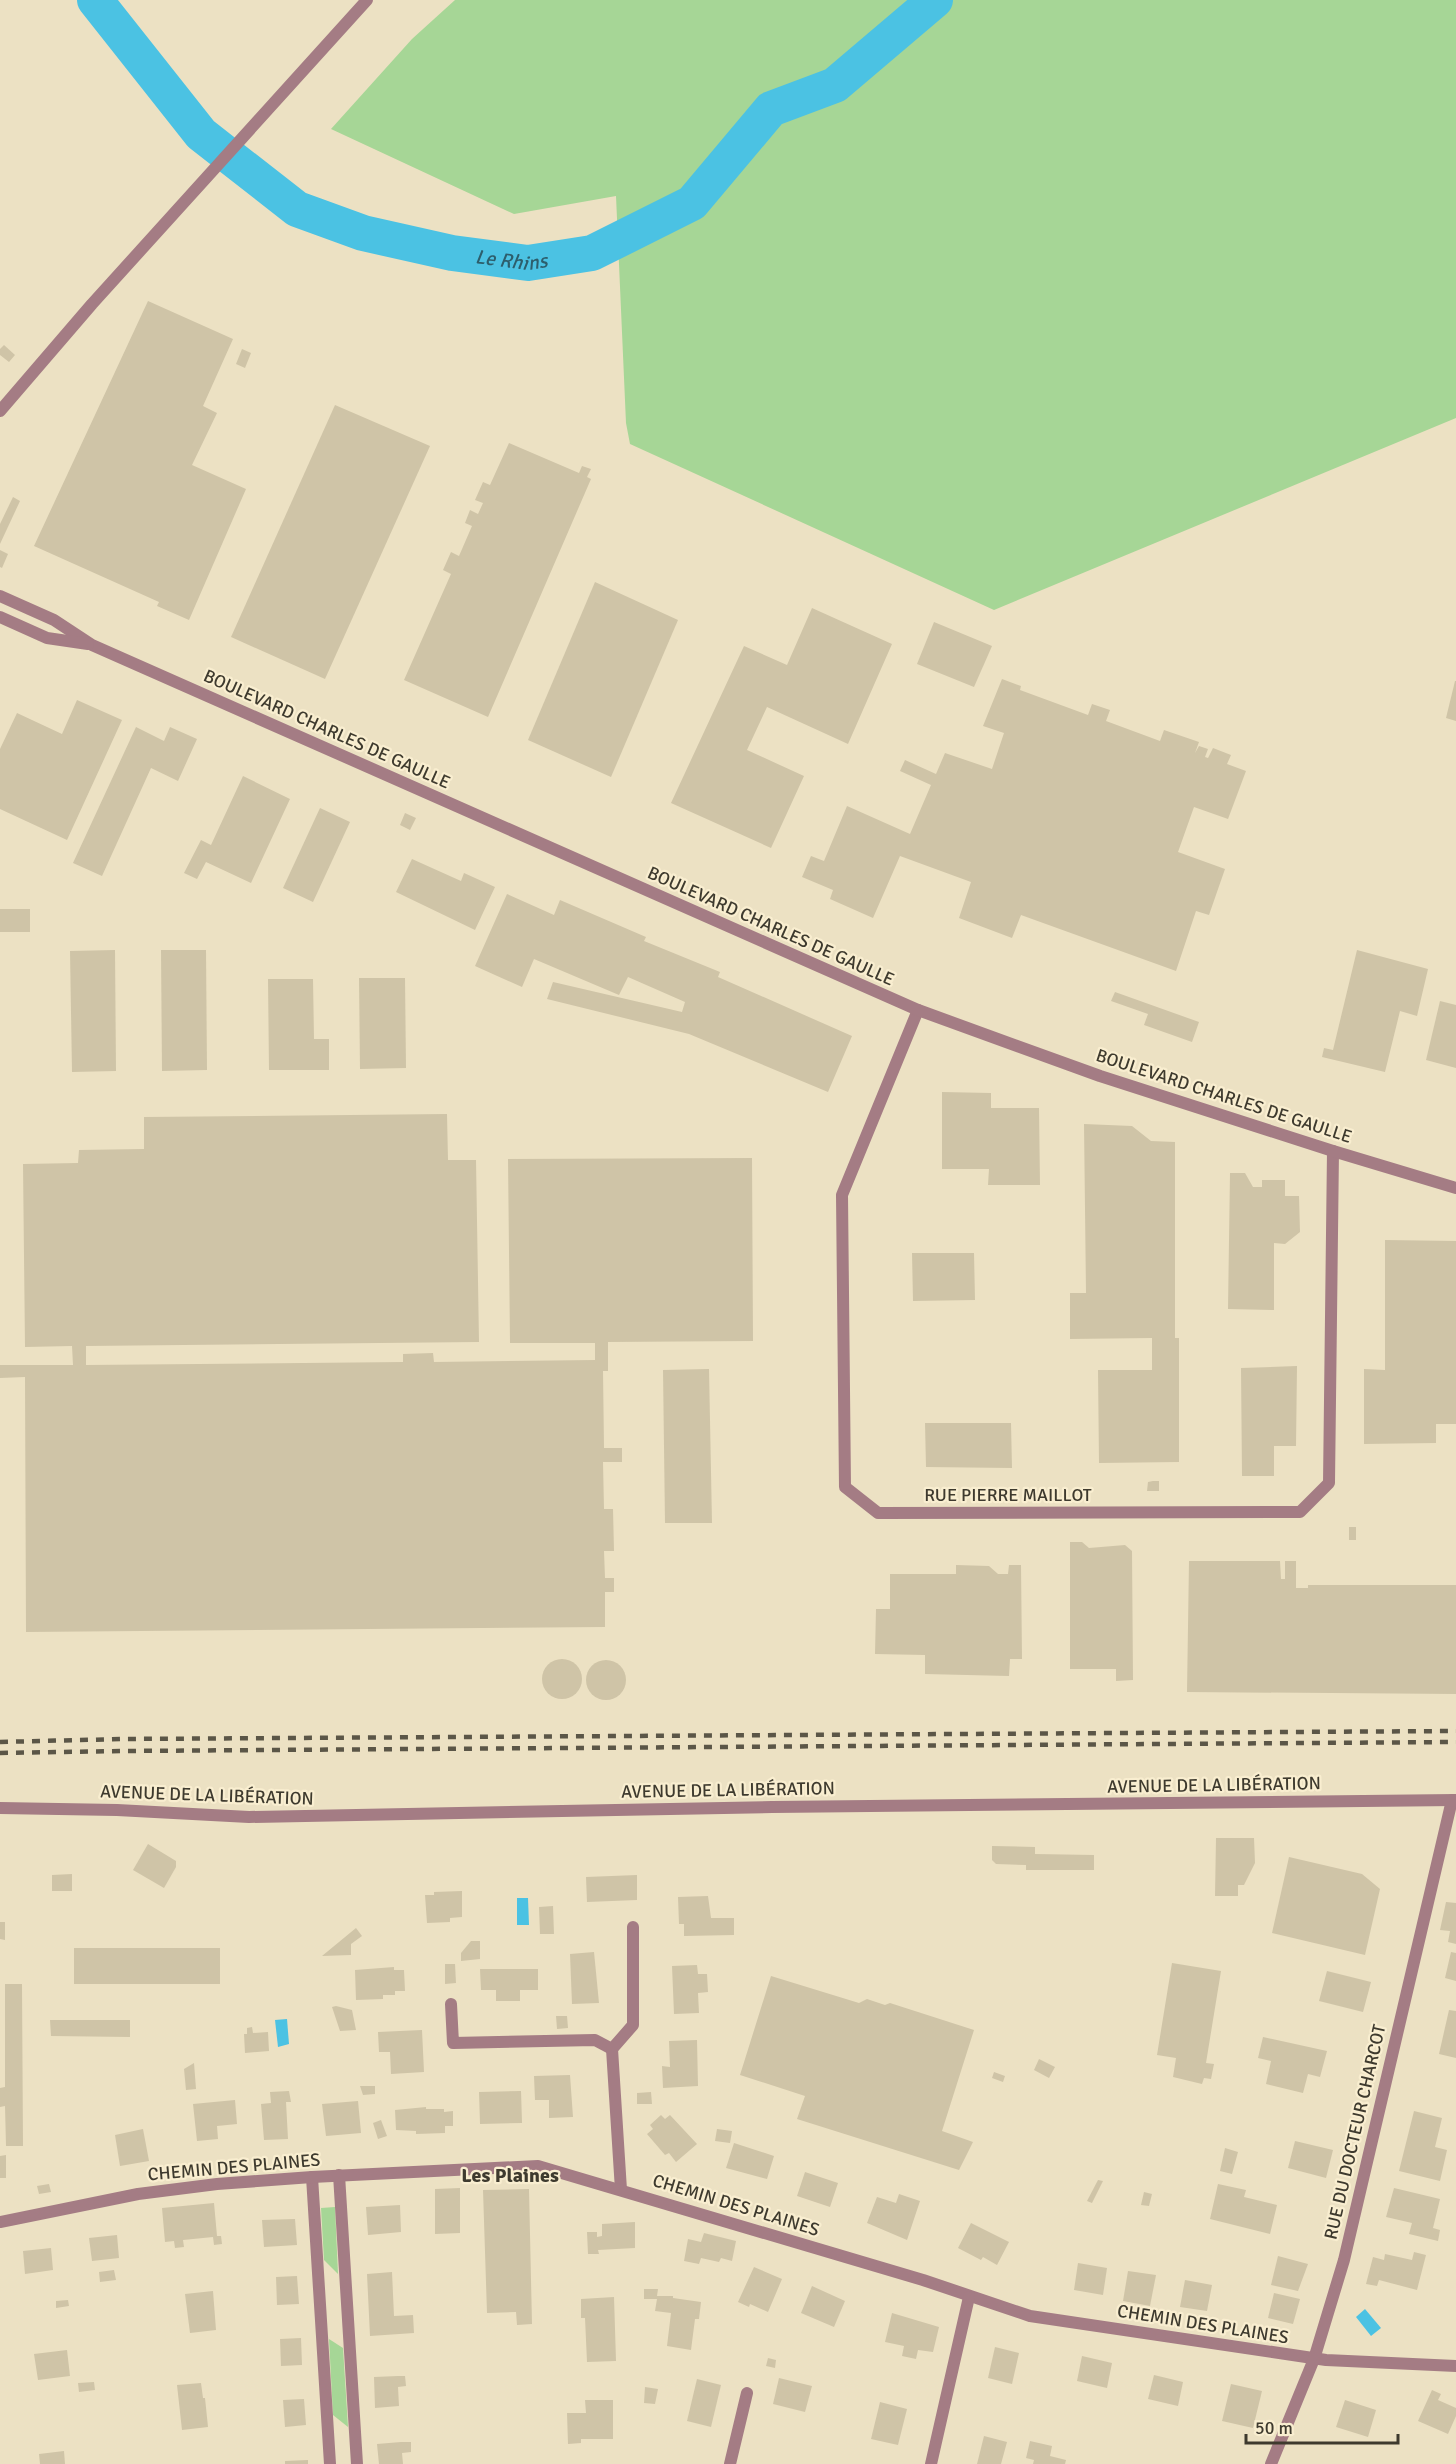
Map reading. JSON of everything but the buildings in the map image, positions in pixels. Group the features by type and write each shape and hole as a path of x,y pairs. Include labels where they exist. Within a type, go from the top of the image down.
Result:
{"street":[{"path":"0,411 92,304 368,0"},
{"name":"BOULEVARD CHARLES DE GAULLE","path":"0,596 54,620 92,645 918,1010 1110,1079 1456,1188"},
{"name":"BOULEVARD CHARLES DE GAULLE","path":"0,617 47,638 92,645"},
{"name":"RUE PIERRE MAILLOT","path":"918,1010 842,1195 845,1487 878,1514 1300,1512 1329,1483 1333,1151"},
{"name":"AVENUE DE LA LIBÉRATION","path":"0,1808 117,1810 249,1817 772,1807 1454,1800"},
{"name":"RUE DU DOCTEUR CHARCOT","path":"1271,2464 1314,2359 1344,2260 1454,1800"},
{"path":"621,2190 612,2049 633,2025 633,1927"},
{"path":"451,2004 453,2043 595,2040 612,2049"},
{"name":"CHEMIN DES PLAINES","path":"0,2222 138,2194 217,2184 339,2175 538,2166 923,2280 1030,2316 1314,2359 1456,2366"},
{"path":"339,2175 357,2464"},
{"path":"312,2177 330,2464"},
{"path":"931,2464 969,2297"},
{"path":"730,2464 747,2392"}],"green space":[{"path":"455,0 1456,0 1456,418 994,610 630,444 626,423 616,196 514,214 331,129 412,39"},
{"path":"335,2207 338,2274 324,2260 321,2208"},
{"path":"329,2339 343,2348 348,2427 333,2415"}],"water":[{"path":"517,1898 528,1898 529,1925 517,1925"},
{"path":"287,2019 289,2044 278,2047 275,2020"},
{"path":"1365,2309 1381,2328 1371,2336 1356,2317"}],"waterway":[{"name":"Le Rhins","path":"95,0 201,134 297,209 363,233 452,253 528,263 592,253 692,203 771,109 835,85 935,0"}],"railway":[{"path":"0,1742 122,1739 1456,1731"},
{"path":"0,1753 1456,1742"}],"district":[{"name":"Les Plaines","path":"510,2175"}]}
